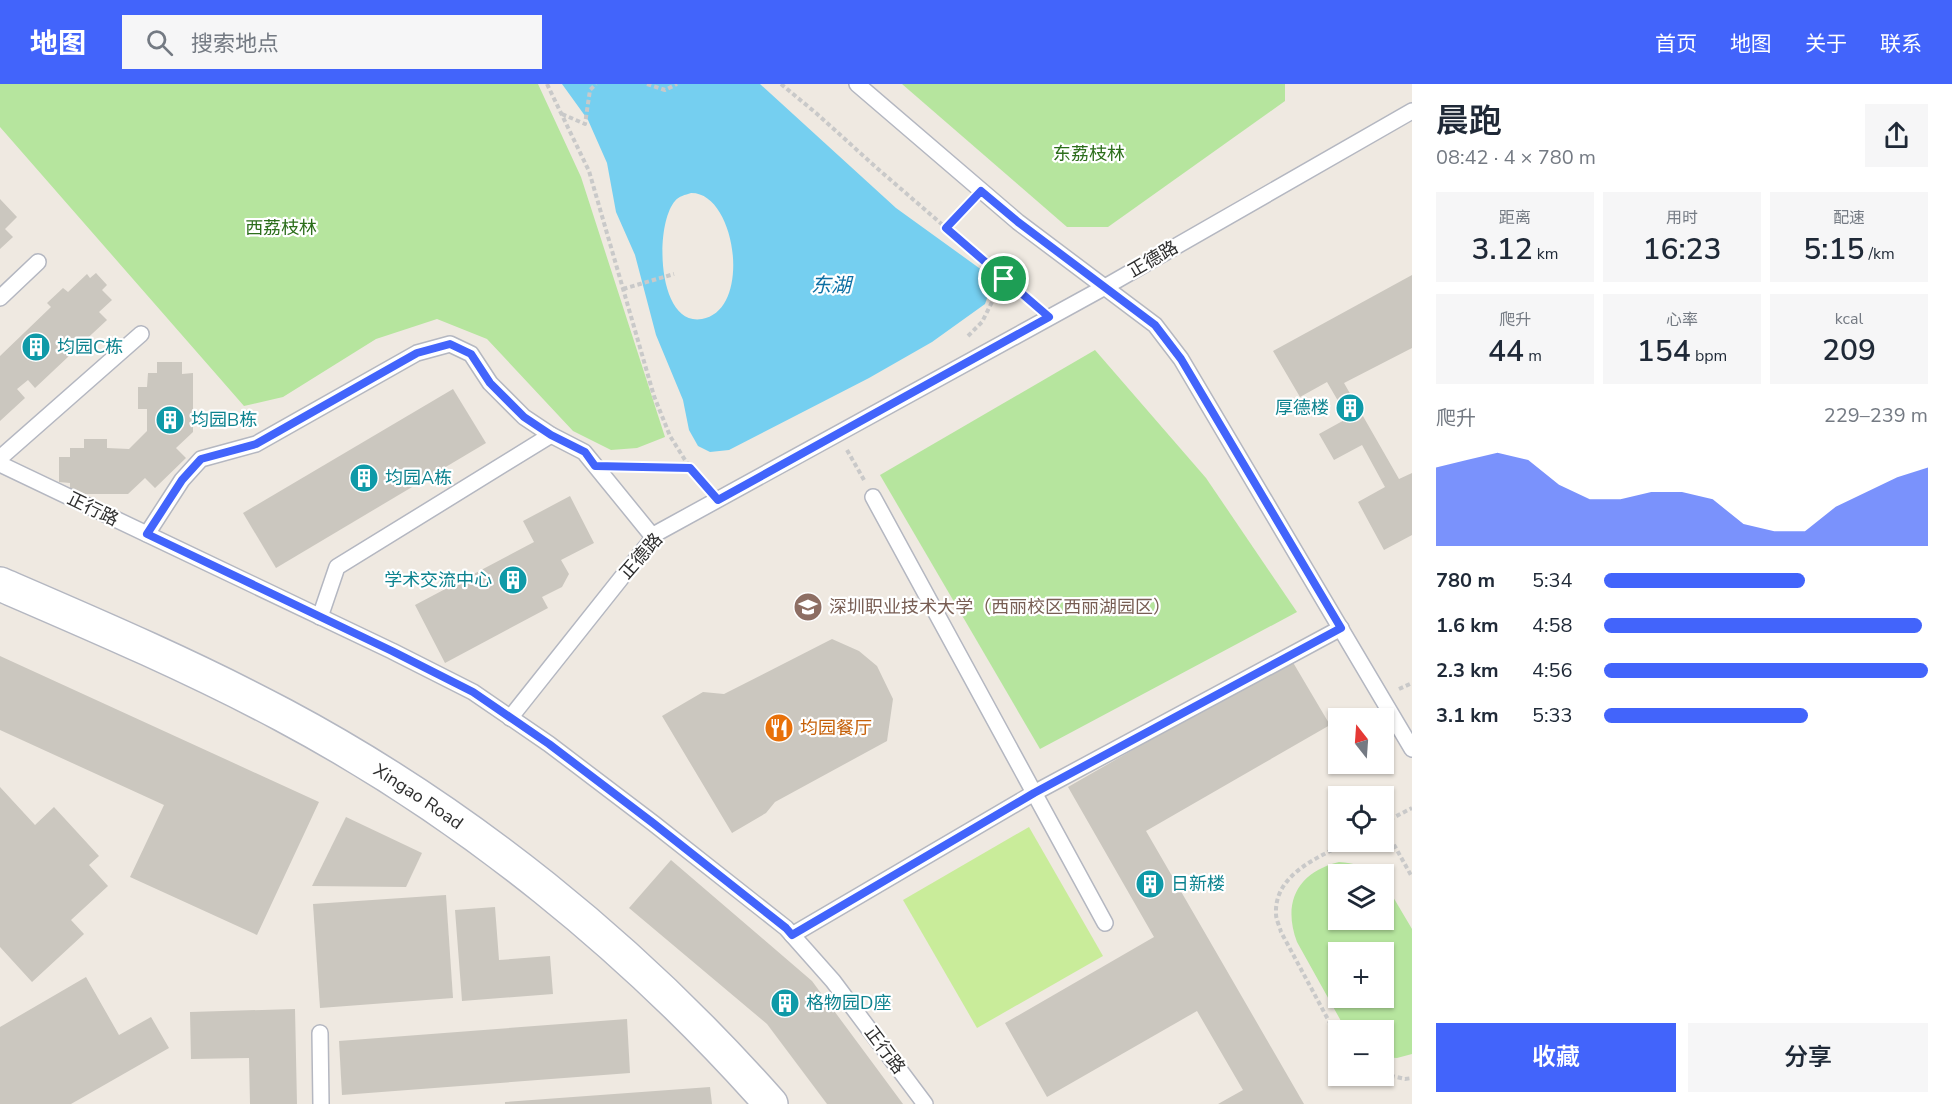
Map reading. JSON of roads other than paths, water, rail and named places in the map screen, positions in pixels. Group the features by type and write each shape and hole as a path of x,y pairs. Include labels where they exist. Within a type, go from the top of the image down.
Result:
{"street":[{"name":"Xingao Road","path":"0,584 231,688 284,715 426,801 494,849 622,954 741,1069 771,1104"}],"lane":[{"path":"856,84 1018,222 1155,325 1181,359 1412,749"},
{"name":"正德路","path":"510,718 657,533 1105,287 1412,111"},
{"path":"0,298 38,262"},
{"path":"0,458 141,334"},
{"path":"147,534 182,480 201,459 256,444 417,353 450,344 471,354 490,383 524,417 551,435 585,452 654,538"},
{"path":"320,617 337,567 551,435"},
{"name":"正行路","path":"0,464 473,692 549,744 786,928 833,981 925,1104"},
{"path":"873,497 1105,923"},
{"path":"792,935 1034,793 1341,628"},
{"path":"320,1033 321,1104"}],"water":[{"name":"东湖","path":"562,84 760,84 896,208 986,273 990,290 985,304 932,342 869,378 729,450 710,452 698,446 689,430 683,400 656,335 635,255 616,212 607,163 588,120","holes":["691,193 706,198 719,211 728,230 733,275 728,295 718,311 702,319 687,317 676,307 668,292 662,251 668,213 675,201"]}],"place":[{"name":"均园C栋","path":"36,347"},
{"name":"厚德楼","path":"1350,408"},
{"name":"均园B栋","path":"170,420"},
{"name":"均园A栋","path":"364,478"},
{"name":"学术交流中心","path":"513,580"},
{"name":"深圳职业技术大学（西丽校区西丽湖园区）","path":"808,607"},
{"name":"均园餐厅","path":"779,728"},
{"name":"日新楼","path":"1150,884"},
{"name":"格物园D座","path":"785,1003"}],"park label":[{"name":"东荔枝林","path":"1089,154"},
{"name":"西荔枝林","path":"281,228"}]}
